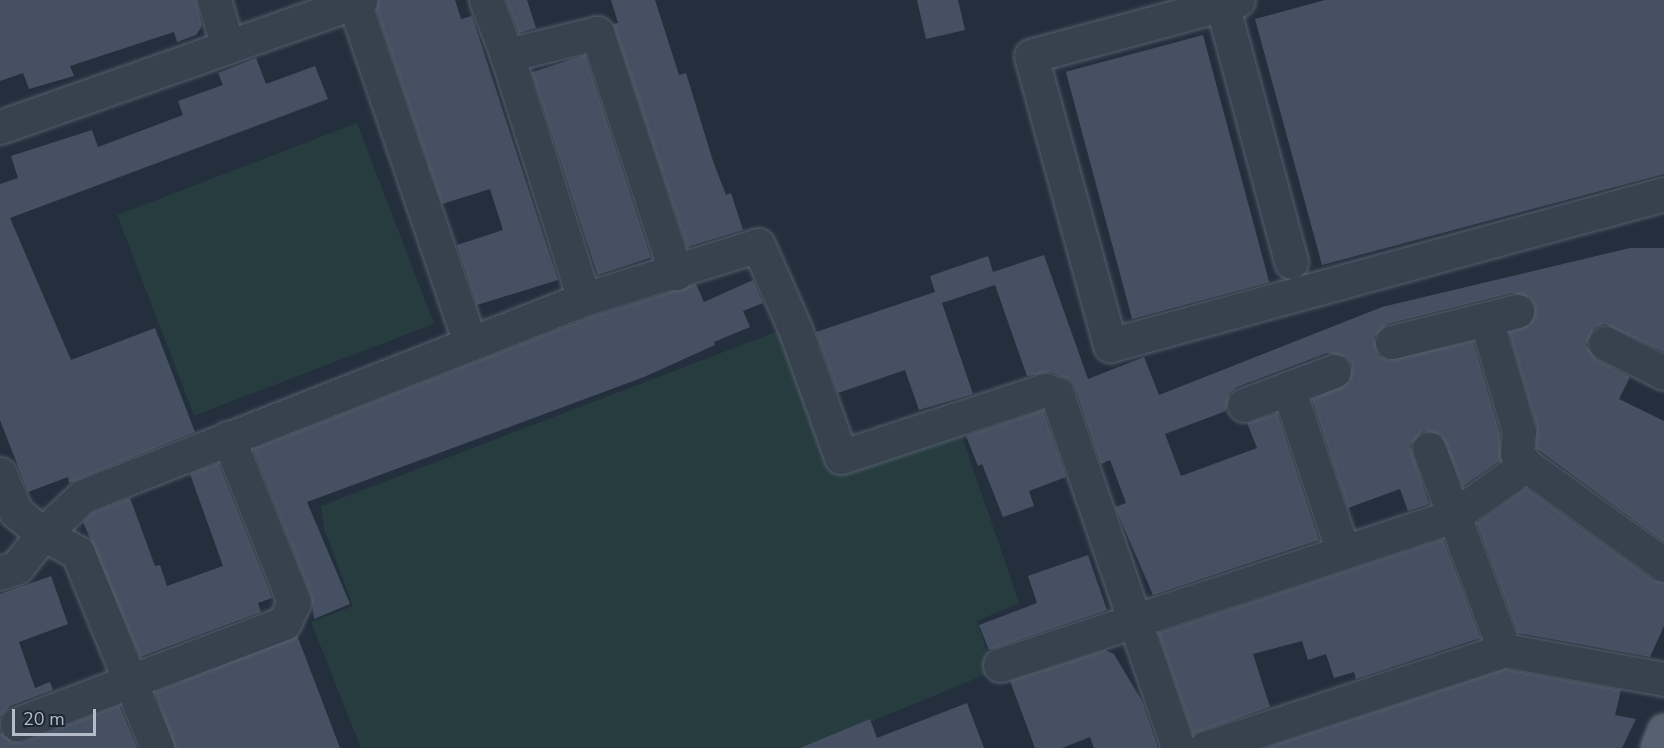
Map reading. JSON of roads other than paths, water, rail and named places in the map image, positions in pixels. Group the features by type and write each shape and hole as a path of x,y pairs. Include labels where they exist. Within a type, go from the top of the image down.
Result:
{"main road":[{"path":"1657,748 1664,730"}],"street":[{"path":"214,0 228,47"},
{"path":"486,0 507,55 584,299"},
{"path":"0,127 357,1 470,343"},
{"path":"1291,262 1230,2 1031,56 1110,345 1664,194"},
{"path":"507,55 597,33 676,273"},
{"path":"0,573 17,567 43,534 83,496 584,299 676,273 758,245 763,252 841,457 1045,390 1057,394 1178,748"},
{"path":"1392,342 1501,315 1519,432 1517,453 1526,465 1664,565"},
{"path":"1605,343 1664,374"},
{"path":"1244,405 1335,371"},
{"path":"1288,388 1343,551"},
{"path":"17,724 132,683 284,623 294,602 228,438"},
{"path":"1429,448 1504,650"},
{"path":"1000,665 1455,515 1526,465"},
{"path":"0,474 16,512 43,534 78,553 157,748"},
{"path":"1205,748 1504,650 1664,679"}]}
